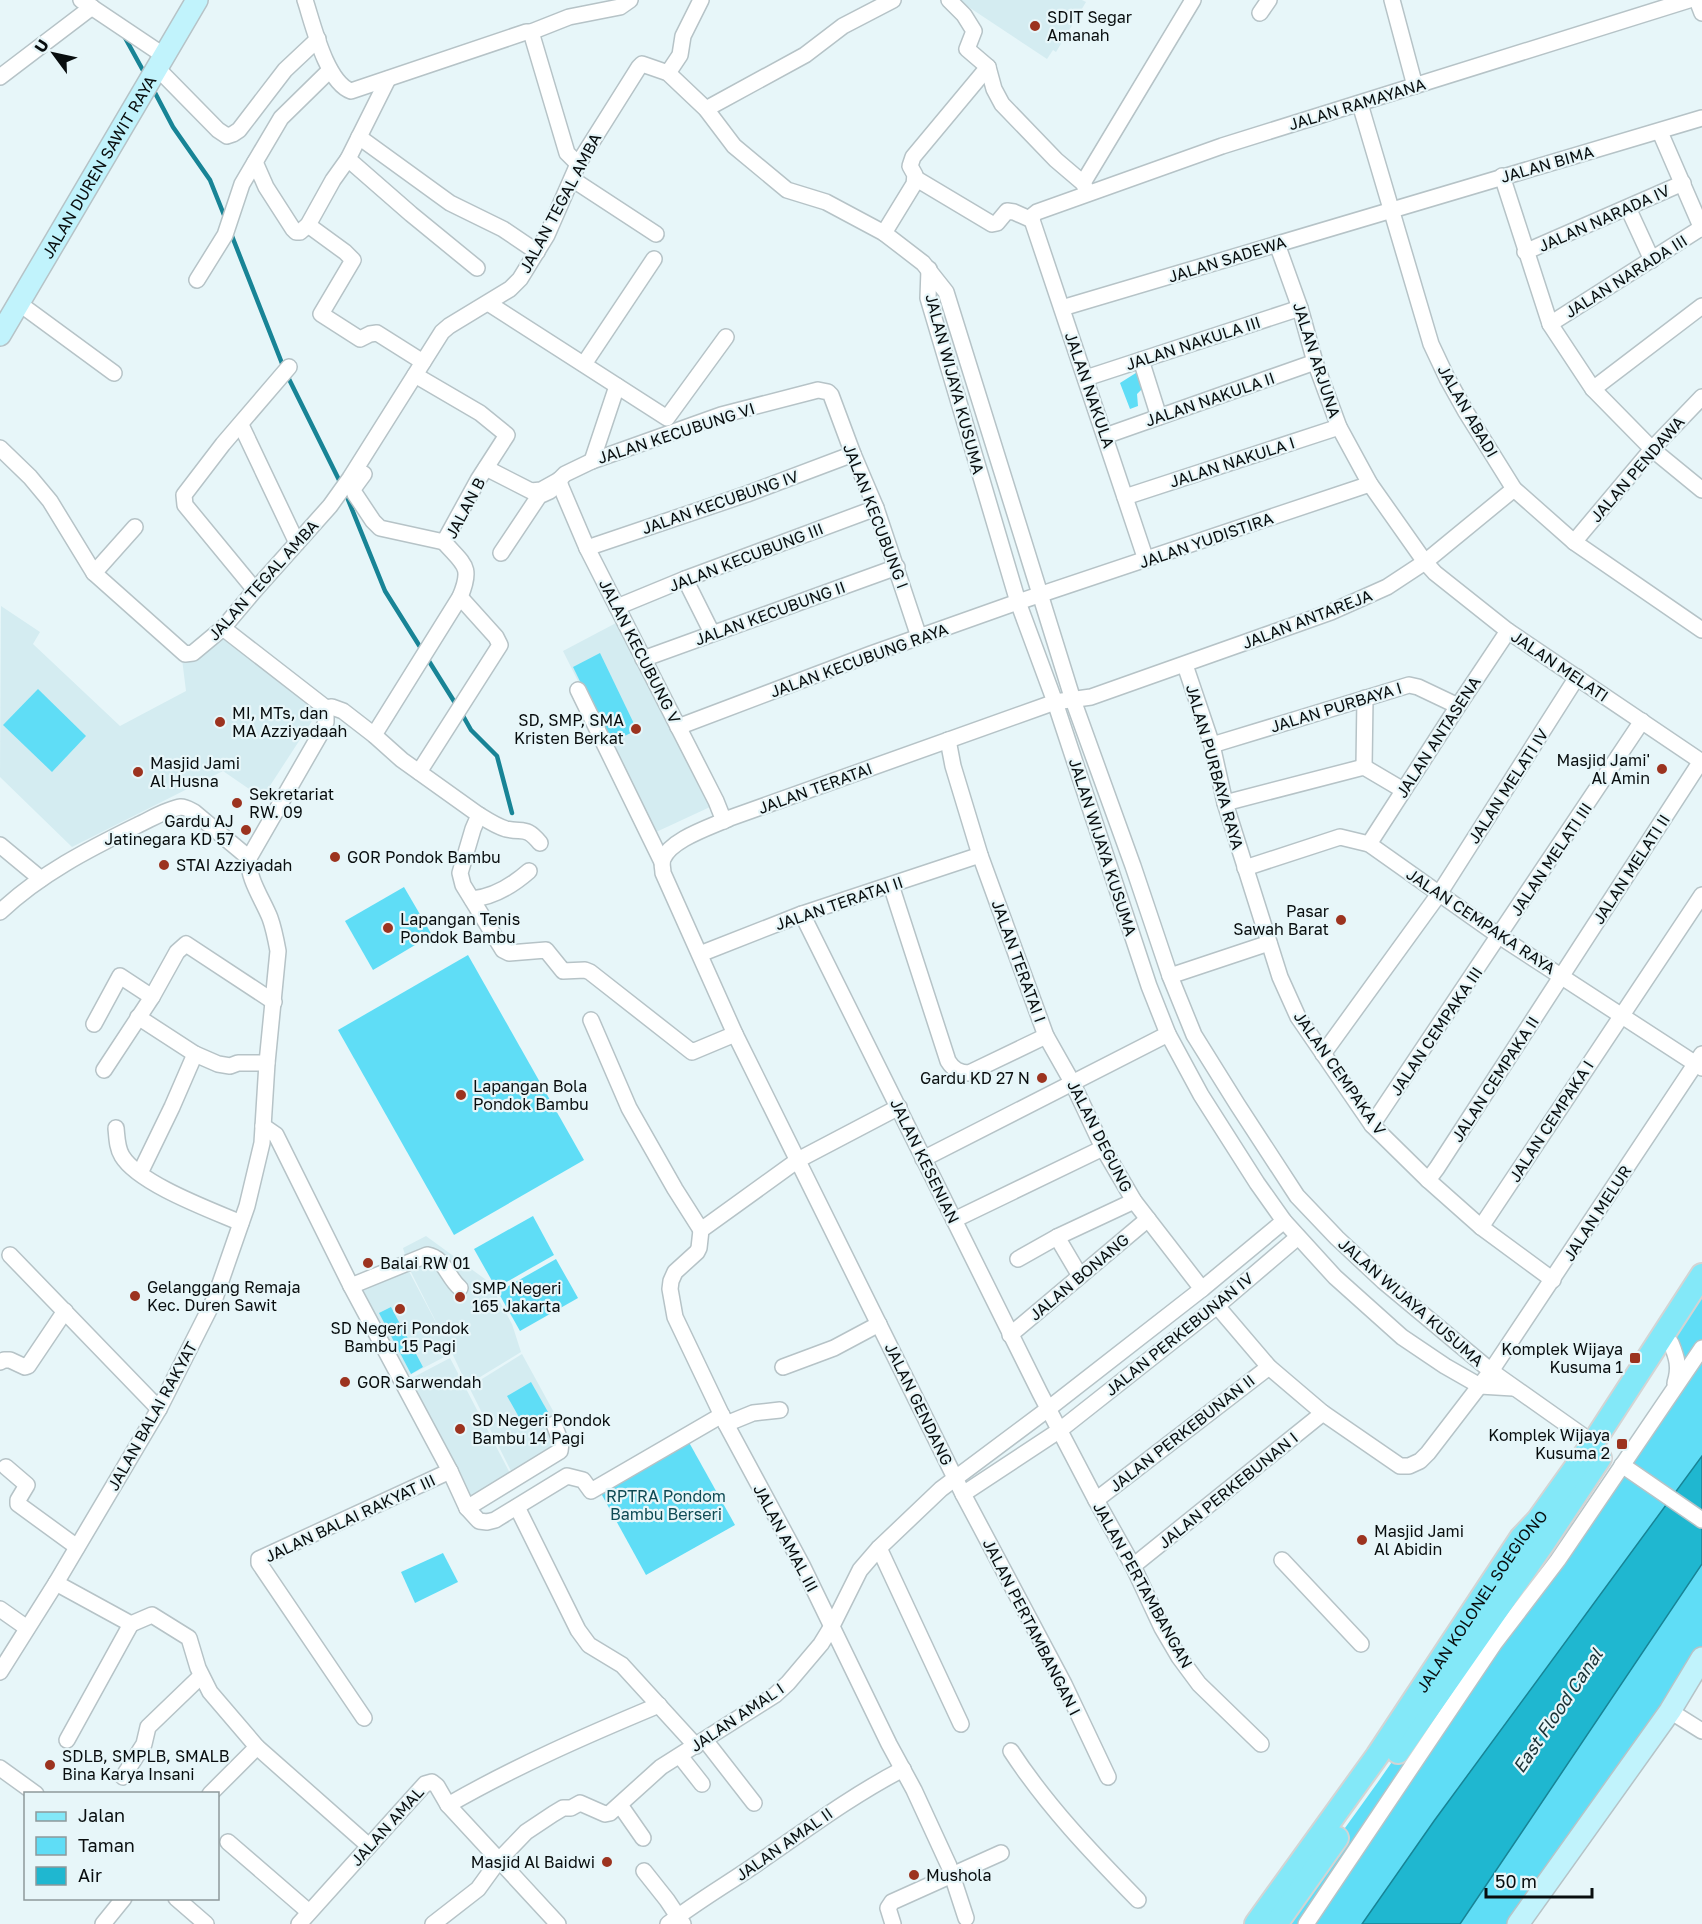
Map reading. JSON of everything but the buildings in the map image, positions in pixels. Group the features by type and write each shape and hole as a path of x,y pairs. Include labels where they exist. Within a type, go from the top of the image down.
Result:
{"main road":[{"name":"JALAN KOLONEL SOEGIONO","path":"1256,1924 1377,1756 1521,1538 1539,1520 1593,1443 1702,1275"},
{"name":"JALAN KOLONEL SOEGIONO","path":"1276,1924 1378,1782 1579,1491 1702,1297"}],"street":[{"name":"JALAN DUREN SAWIT RAYA","path":"0,335 197,0"},
{"path":"305,0 330,70 344,87 351,91 531,32 569,17 620,7 630,0"},
{"path":"668,74 677,60 683,36 701,0"},
{"path":"706,109 805,55 843,26 893,0"},
{"path":"949,0 964,15 974,31 967,48 988,67 994,89 1002,104 1085,188 1193,0"},
{"path":"1392,0 1415,86"},
{"name":"JALAN RAMAYANA","path":"1032,220 1032,216 1037,212 1085,188 1689,0"},
{"path":"1697,0 1702,14"},
{"path":"0,77 91,7 159,67 218,130 227,136 239,130 285,70 318,39"},
{"path":"531,32 567,153 578,164"},
{"name":"JALAN TEGAL AMBA","path":"94,573 185,654 193,653 227,623 330,506 442,332 510,289 520,279 537,252 578,164 642,64 668,74 706,109 734,146 787,190 826,202 884,233 929,269"},
{"path":"884,233 914,184 915,175 910,166 913,157 988,67"},
{"path":"197,279 225,235 242,184 281,118 330,70"},
{"path":"255,162 266,187 293,229 300,232 308,225 333,180 348,159 388,79"},
{"name":"JALAN ABADI","path":"1360,104 1431,344 1466,412 1514,489 1574,542 1702,630"},
{"name":"JALAN BIMA","path":"1392,212 1502,176 1702,118"},
{"path":"1660,132 1702,229"},
{"path":"359,137 450,203 497,226 537,252"},
{"path":"348,159 477,268"},
{"path":"1502,176 1550,324 1593,389 1652,449 1702,490"},
{"path":"915,178 989,224 995,225 1007,211 1032,220"},
{"path":"572,179 656,234"},
{"name":"JALAN NARADA IV","path":"1526,252 1683,183"},
{"path":"1628,208 1652,260"},
{"name":"JALAN SADEWA","path":"1062,309 1392,212"},
{"name":"JALAN NAKULA","path":"1032,220 1146,560"},
{"path":"308,225 345,252 353,261 321,314 360,339 378,333 419,369"},
{"name":"JALAN NARADA III","path":"1550,324 1702,229"},
{"name":"JALAN ARJUNA","path":"1278,244 1300,308 1315,362 1339,427 1370,484 1425,562"},
{"path":"584,364 654,260"},
{"name":"JALAN WIJAYA KUSUMA","path":"929,269 946,292 1073,700 1172,980 1194,1035 1236,1104 1297,1196 1336,1238 1383,1281 1491,1371 1593,1443"},
{"name":"JALAN WIJAYA KUSUMA","path":"929,269 928,298 1018,602 1055,702 1152,994 1168,1034 1201,1095 1284,1221 1335,1277 1402,1337 1445,1366 1480,1386 1515,1388"},
{"path":"488,303 667,418 726,337"},
{"path":"20,304 114,373"},
{"path":"1593,389 1702,306"},
{"name":"JALAN NAKULA III","path":"1086,378 1300,308"},
{"path":"1142,360 1159,417"},
{"name":"JALAN NAKULA II","path":"1106,436 1315,362"},
{"path":"255,590 185,505 184,495 223,444 289,367"},
{"name":"JALAN B","path":"374,735 460,597 467,577 465,565 444,542 486,468 506,438 506,433 419,369"},
{"path":"592,461 617,386"},
{"name":"JALAN KECUBUNG VI","path":"560,483 565,474 592,461 721,415 818,390 831,395"},
{"name":"JALAN KECUBUNG I","path":"831,395 876,508 919,637"},
{"name":"JALAN PENDAWA","path":"1574,542 1652,449 1702,397"},
{"path":"241,424 297,543"},
{"name":"JALAN NAKULA I","path":"1125,496 1339,427"},
{"path":"0,448 30,477 50,501 94,573 135,527"},
{"path":"368,450 373,461 353,489 376,525 385,530 444,542"},
{"name":"JALAN KECUBUNG IV","path":"587,548 747,494 853,454"},
{"path":"486,468 534,491 560,483"},
{"path":"501,553 539,496 560,483"},
{"name":"JALAN KECUBUNG V","path":"560,483 587,548 717,801 724,821"},
{"name":"JALAN YUDISTIRA","path":"1040,594 1370,484"},
{"name":"JALAN ANTAREJA","path":"1073,700 1091,697 1185,665 1331,612 1387,587 1425,562 1514,489"},
{"name":"JALAN KECUBUNG III","path":"617,607 685,579 876,508"},
{"name":"JALAN MELATI","path":"1425,562 1435,573 1508,631 1702,761"},
{"name":"JALAN KECUBUNG II","path":"643,659 897,567"},
{"path":"685,579 712,633"},
{"name":"JALAN KECUBUNG RAYA","path":"678,727 1040,594"},
{"path":"419,772 490,657 500,645 496,637 460,597"},
{"path":"0,912 41,879 81,853 180,807 194,812 249,858 322,731 326,722 326,708 227,623"},
{"name":"JALAN ANTASENA","path":"1369,844 1508,631"},
{"name":"JALAN PURBAYA RAYA","path":"1185,665 1212,745 1225,803 1245,868"},
{"name":"JALAN MELATI IV","path":"1323,1054 1439,894 1577,677"},
{"name":"JALAN PURBAYA I","path":"1212,745 1409,685 1458,706"},
{"path":"578,690 662,862 663,873 700,954"},
{"path":"1364,767 1365,698"},
{"name":"JALAN TERATAI","path":"662,862 667,851 678,843 724,821 1055,702 1073,700"},
{"path":"326,708 332,707 343,711 402,760 479,815 507,829 524,829 532,833 540,843"},
{"name":"JALAN MELATI III","path":"1499,936 1642,721"},
{"name":"JALAN TERATAI I","path":"891,885 951,1066 969,1073 1046,1036 980,855 953,766 948,740"},
{"name":"JALAN MELATI II","path":"1562,977 1702,761"},
{"path":"1225,803 1364,767 1403,790"},
{"path":"479,815 460,873 463,885 503,950 509,953 522,950 546,950 561,969 585,970 692,1052 735,1034"},
{"name":"JALAN CEMPAKA RAYA","path":"1245,868 1340,837 1369,844 1499,936 1621,1016 1700,1062"},
{"path":"0,845 41,879"},
{"name":"JALAN TERATAI II","path":"700,954 802,914 980,855"},
{"name":"JALAN BALAI RAKYAT","path":"0,1672 56,1583 159,1409 215,1298 241,1223 262,1143 278,951 275,934 248,863 249,858"},
{"name":"JALAN CEMPAKA V","path":"1245,868 1280,977 1298,1017 1372,1125 1428,1180 1481,1227 1553,1280"},
{"path":"472,899 498,892 517,882 529,872"},
{"name":"JALAN CEMPAKA I","path":"1481,1227 1702,895"},
{"name":"JALAN KESENIAN","path":"802,914 1048,1409"},
{"name":"JALAN CEMPAKA III","path":"1372,1125 1499,936"},
{"path":"1152,994 1172,980 1269,943"},
{"path":"104,1070 152,997 177,952 186,944 274,1002"},
{"name":"JALAN GENDANG","path":"700,954 735,1034 955,1478 1048,1409 1284,1221"},
{"path":"94,1024 120,976 152,997"},
{"name":"JALAN CEMPAKA II","path":"1428,1180 1562,977"},
{"path":"138,1017 195,1054 218,1064 230,1066 238,1063 267,1063"},
{"path":"591,1020 629,1108 675,1189 707,1225 798,1160 899,1107"},
{"path":"923,1159 1168,1034"},
{"name":"JALAN DEGUNG","path":"1046,1036 1072,1082 1103,1148 1134,1201 1202,1288"},
{"path":"140,1173 195,1054"},
{"name":"JALAN MELUR","path":"1216,1306 1269,1367 1323,1413 1400,1466 1409,1466 1420,1461 1444,1435 1491,1371 1700,1062"},
{"name":"JALAN BALAI RAKYAT III","path":"264,1126 276,1135 351,1286 450,1471 467,1508"},
{"path":"116,1128 121,1154 128,1164 198,1205 241,1223"},
{"path":"954,1220 1103,1148"},
{"path":"1018,1259 1057,1237 1134,1201"},
{"name":"JALAN BONANG","path":"1010,1335 1148,1220"},
{"name":"JALAN AMAL III","path":"707,1225 699,1248 672,1277 670,1289 675,1317 724,1420 802,1565 924,1812 949,1866 966,1918"},
{"path":"1057,1237 1080,1276"},
{"name":"JALAN PERKEBUNAN IV","path":"1060,1430 1298,1238"},
{"path":"10,1255 159,1409"},
{"path":"351,1286 427,1255 441,1261 460,1288"},
{"path":"0,1362 7,1360 28,1366 65,1311"},
{"path":"783,1367 834,1348 879,1324"},
{"path":"1671,1343 1678,1361 1678,1374 1672,1393"},
{"path":"1306,1924 1494,1644 1558,1560 1587,1516 1628,1469 1672,1393 1702,1348"},
{"name":"JALAN PERKEBUNAN II","path":"1096,1500 1269,1367"},
{"name":"JALAN PERTAMBANGAN","path":"1048,1409 1133,1566 1162,1628 1179,1657 1200,1684 1261,1744"},
{"path":"554,1424 561,1443 560,1451 467,1508 479,1521 487,1522 517,1507 567,1476 583,1480 591,1491 724,1420 780,1410"},
{"name":"JALAN PERKEBUNAN I","path":"1133,1566 1323,1413"},
{"path":"963,1494 1060,1430"},
{"path":"6,1467 26,1484 18,1504 77,1547"},
{"path":"1628,1469 1702,1520"},
{"name":"JALAN BALAI RAKYAT III","path":"364,1718 259,1563 259,1559 450,1471"},
{"name":"JALAN PERTAMBANGAN I","path":"955,1478 1064,1684 1108,1777"},
{"name":"JALAN AMAL I","path":"620,1805 661,1767 775,1695 788,1683 821,1644 860,1570 877,1550 955,1478"},
{"path":"517,1507 578,1630 589,1645 622,1665 659,1705 701,1743 754,1803"},
{"path":"1545,1541 1568,1525 1587,1516"},
{"path":"877,1550 961,1724"},
{"path":"1282,1560 1361,1644"},
{"path":"56,1583 131,1624"},
{"path":"0,1609 27,1628"},
{"path":"68,1740 131,1624 152,1615 189,1638 201,1676 210,1692 257,1747 369,1846"},
{"path":"1518,1924 1670,1711 1702,1658"},
{"path":"123,1777 144,1744 148,1727 201,1676"},
{"path":"448,1805 539,1757 659,1705"},
{"path":"1670,1711 1702,1731"},
{"path":"212,1792 257,1747"},
{"path":"1011,1751 1026,1774 1090,1851 1138,1900"},
{"path":"680,1756 702,1784"},
{"path":"0,1768 33,1792"},
{"name":"JALAN AMAL II","path":"676,1922 830,1812 875,1784 903,1770"},
{"name":"JALAN AMAL","path":"304,1918 425,1784 432,1782 448,1805 558,1924"},
{"path":"433,1924 478,1889 499,1860 526,1832 563,1808 571,1808 580,1803 605,1814 620,1805 643,1838"},
{"path":"228,1842 304,1918"},
{"path":"893,1924 888,1908 892,1902 1001,1853"},
{"path":"644,1871 676,1922"},
{"path":"103,1924 123,1900"},
{"path":"177,1900 206,1924"}],"shaded area":[{"name":"SDIT Segar Amanah","path":"958,0 1082,0 1086,2 1056,52 1053,50 1047,59"},
{"name":"MI, MTs, dan MA Azziyadaah","path":"1,606 40,632 33,644 120,726 186,691 182,659 223,633 317,710 262,798 223,771 72,847 0,777"},
{"name":"SD, SMP, SMA Kristen Berkat","path":"616,623 710,807 654,833 563,651"},
{"name":"SMP Negeri 165 Jakarta","path":"426,1236 489,1282 512,1324 521,1352 467,1385 452,1353 408,1376 358,1283 403,1260 441,1332 409,1268 403,1248"},
{"path":"522,1354 569,1440 511,1471 469,1387"},
{"name":"SD Negeri Pondok Bambu 14 Pagi","path":"450,1358 512,1477 471,1499 408,1380"}],"green space":[{"path":"1139,371 1144,387 1137,394 1138,406 1130,409 1120,383"},
{"path":"600,653 637,730 610,743 573,667"},
{"path":"38,689 86,736 52,772 3,725"},
{"name":"Lapangan Tenis Pondok Bambu","path":"404,887 432,935 373,970 345,921"},
{"name":"Lapangan Bola Pondok Bambu","path":"468,955 584,1160 454,1235 338,1030"},
{"path":"533,1216 554,1255 496,1288 474,1249"},
{"path":"556,1259 578,1298 520,1331 498,1292"},
{"path":"1702,1297 1702,1658 1518,1924 1276,1924 1378,1782 1545,1541 1568,1525 1588,1516 1672,1393 1671,1343"},
{"path":"391,1307 423,1367 411,1374 379,1313"},
{"path":"531,1382 548,1412 524,1426 507,1396"},
{"name":"RPTRA Pondom Bambu Berseri","path":"686,1437 735,1525 646,1575 597,1486"},
{"path":"443,1553 458,1582 415,1603 401,1572"}],"water":[{"name":"East Flood Canal","path":"1702,1456 1702,1564 1460,1924 1362,1924 1434,1821"}],"waterway":[{"path":"123,34 145,74"},
{"path":"153,89 173,127 210,180 226,220"},
{"path":"230,231 285,371 341,484"},
{"path":"345,492 385,591 422,650"},
{"path":"427,658 457,706"},
{"path":"462,714 471,730 497,756 512,813"}],"place":[{"name":"SDIT Segar Amanah","path":"1035,26"},
{"name":"MI, MTs, dan MA Azziyadaah","path":"220,722"},
{"name":"SD, SMP, SMA Kristen Berkat","path":"636,729"},
{"name":"Masjid Jami' Al Amin","path":"1662,769"},
{"name":"Masjid Jami Al Husna","path":"138,772"},
{"name":"Sekretariat RW. 09","path":"237,803"},
{"name":"Gardu AJ Jatinegara KD 57","path":"246,830"},
{"name":"GOR Pondok Bambu","path":"335,857"},
{"name":"STAI Azziyadah","path":"164,865"},
{"name":"Pasar Sawah Barat","path":"1341,920"},
{"name":"Lapangan Tenis Pondok Bambu","path":"388,928"},
{"name":"Gardu KD 27 N","path":"1042,1078"},
{"name":"Lapangan Bola Pondok Bambu","path":"461,1095"},
{"name":"Balai RW 01","path":"368,1263"},
{"name":"Gelanggang Remaja Kec. Duren Sawit","path":"135,1296"},
{"name":"SMP Negeri 165 Jakarta","path":"460,1297"},
{"name":"SD Negeri Pondok Bambu 15 Pagi","path":"400,1309"},
{"name":"Komplek Wijaya Kusuma 1","path":"1635,1358"},
{"name":"GOR Sarwendah","path":"345,1382"},
{"name":"SD Negeri Pondok Bambu 14 Pagi","path":"460,1429"},
{"name":"Komplek Wijaya Kusuma 2","path":"1622,1444"},
{"name":"Masjid Jami Al Abidin","path":"1362,1540"},
{"name":"SDLB, SMPLB, SMALB Bina Karya Insani","path":"50,1765"},
{"name":"Masjid Al Baidwi","path":"607,1862"},
{"name":"Mushola","path":"914,1875"}]}
